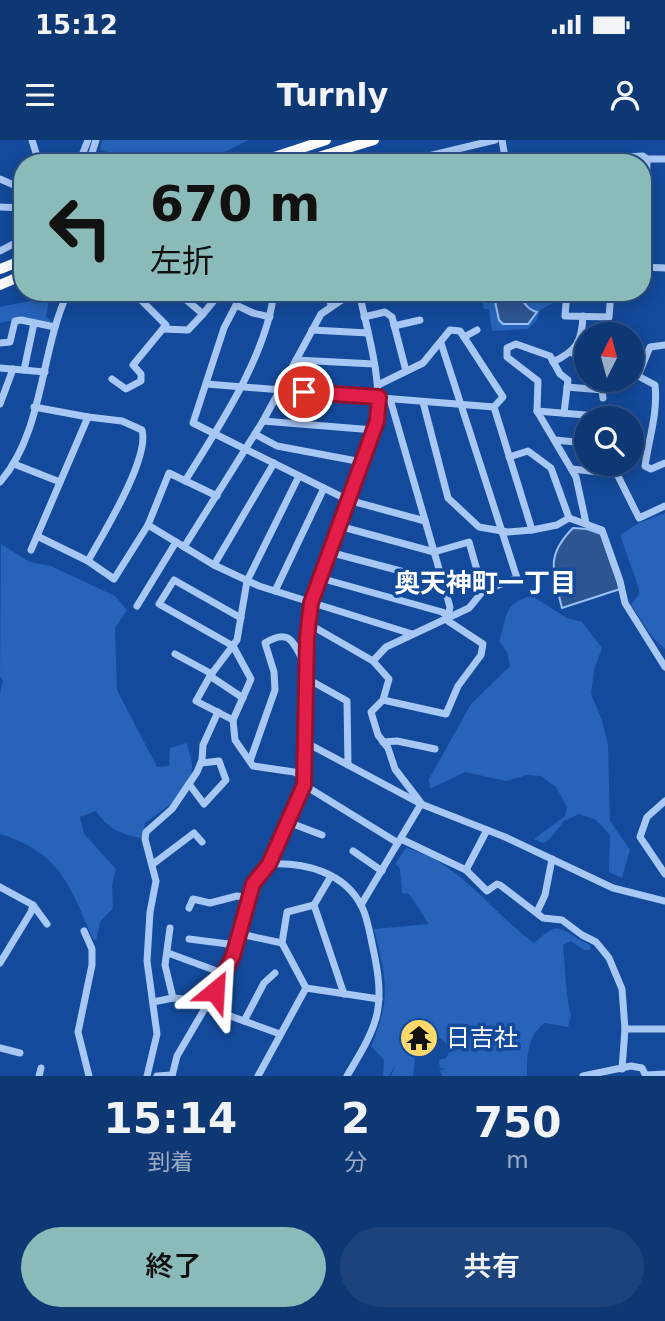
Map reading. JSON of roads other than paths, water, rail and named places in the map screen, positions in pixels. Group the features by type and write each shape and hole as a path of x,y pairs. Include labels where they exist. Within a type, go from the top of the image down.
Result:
{"highway":[{"path":"283,154 326,140"},
{"path":"328,154 374,140"}],"street":[{"path":"437,154 495,140"},
{"path":"1,478 14,464 34,407 63,301"},
{"path":"112,379 126,390 141,381 141,374 133,365 166,325 142,301"},
{"path":"188,301 203,314"},
{"path":"163,329 188,330 214,301"},
{"path":"185,481 241,387 270,317 273,301"},
{"path":"330,301 331,305"},
{"path":"184,547 263,421 321,314 339,301"},
{"path":"157,1076 172,1076 177,1056 225,974 240,934 253,884 269,864 304,782 307,622 311,603 377,421 378,384 361,301"},
{"path":"567,301 565,316 609,317 610,301"},
{"path":"270,317 236,305 224,328 193,423 348,500 425,521"},
{"path":"364,317 385,313 392,317 406,371"},
{"path":"553,362 572,354 582,332 583,316"},
{"path":"394,326 421,320"},
{"path":"0,343 10,342 15,321 55,327"},
{"path":"24,370 34,323"},
{"path":"312,330 368,332"},
{"path":"378,384 423,363 450,330 460,331 503,397 494,407"},
{"path":"464,337 477,330"},
{"path":"373,660 386,647 469,608 483,591 517,578 441,343"},
{"path":"565,413 568,380 560,374 550,356 516,344 507,348 507,357 512,363 538,381 537,411 576,477 586,523"},
{"path":"665,345 650,346 638,376 655,385 656,397 655,420 645,466 651,469 665,463"},
{"path":"296,360 374,364"},
{"path":"0,368 45,372"},
{"path":"0,404 13,369"},
{"path":"206,384 494,407"},
{"path":"567,387 602,390 603,398"},
{"path":"656,397 665,408"},
{"path":"383,701 446,714 458,686 481,654 482,644 449,621 450,607 390,399"},
{"path":"423,402 448,498 478,527 503,531 531,530 556,525 569,518 602,530 625,603 665,667"},
{"path":"34,407 122,421 142,430 144,439 140,456 120,504 88,561"},
{"path":"494,407 531,530"},
{"path":"537,411 574,414"},
{"path":"31,550 88,417"},
{"path":"263,421 374,430"},
{"path":"255,434 277,446 362,463"},
{"path":"555,440 574,442"},
{"path":"509,457 528,451 551,468 569,518"},
{"path":"214,565 274,463"},
{"path":"14,464 60,482"},
{"path":"37,536 88,561 114,579 148,525 169,473 217,496"},
{"path":"233,720 196,701 233,646 247,581 299,475"},
{"path":"618,476 639,518 665,506"},
{"path":"275,590 324,488"},
{"path":"148,525 214,565 247,581 412,634"},
{"path":"339,526 434,552 469,542 483,591"},
{"path":"137,606 176,542"},
{"path":"329,552 442,582"},
{"path":"320,578 442,612 448,616"},
{"path":"241,618 174,580 159,604 233,646 251,679 233,720 234,740 247,754 253,766 294,772 304,782 399,841 466,870 487,891 497,884 500,885 543,918 562,920 596,942 609,958 622,989 625,1029 622,1069"},
{"path":"307,622 373,660 389,679 383,701 371,712 378,735 388,748 395,769 421,804"},
{"path":"250,762 275,690 274,672 265,643 274,637 285,636 293,640 306,666"},
{"path":"175,654 243,698"},
{"path":"306,678 348,701 348,765"},
{"path":"147,1076 157,1034 147,961 150,912 156,881 145,839 146,832 173,809 189,784 201,763 202,745 218,712"},
{"path":"383,742 397,741 435,749"},
{"path":"305,742 421,804 487,830 613,888 665,901"},
{"path":"189,784 204,804 226,780 219,761 201,763"},
{"path":"665,801 647,817 640,837 665,874"},
{"path":"361,905 421,804"},
{"path":"288,822 322,835"},
{"path":"466,870 487,830"},
{"path":"153,864 194,833 201,842"},
{"path":"353,851 382,871"},
{"path":"537,912 545,895 552,859"},
{"path":"269,864 299,864 331,876 346,887 361,905 374,953 379,999 371,1031 347,1076"},
{"path":"306,988 282,943 287,912 314,905 331,876"},
{"path":"0,887 33,905 47,924"},
{"path":"189,908 193,899 210,902 236,896 249,898"},
{"path":"0,963 33,905"},
{"path":"314,905 344,994"},
{"path":"170,928 165,965 173,998"},
{"path":"84,931 92,949 92,965 78,1032 89,1076"},
{"path":"240,934 282,943"},
{"path":"189,939 236,946"},
{"path":"168,953 225,974"},
{"path":"244,1021 264,983 275,973"},
{"path":"306,988 379,999"},
{"path":"261,1075 306,988"},
{"path":"153,1002 173,998 280,1034"},
{"path":"625,1029 665,1028"},
{"path":"0,1048 20,1053"},
{"path":"583,1076 631,1066 642,1068 646,1076 665,1074"}],"place":[{"name":"日吉社","path":"419,1038"}],"district":[{"name":"奥天神町一丁目","path":"485,583"}]}
